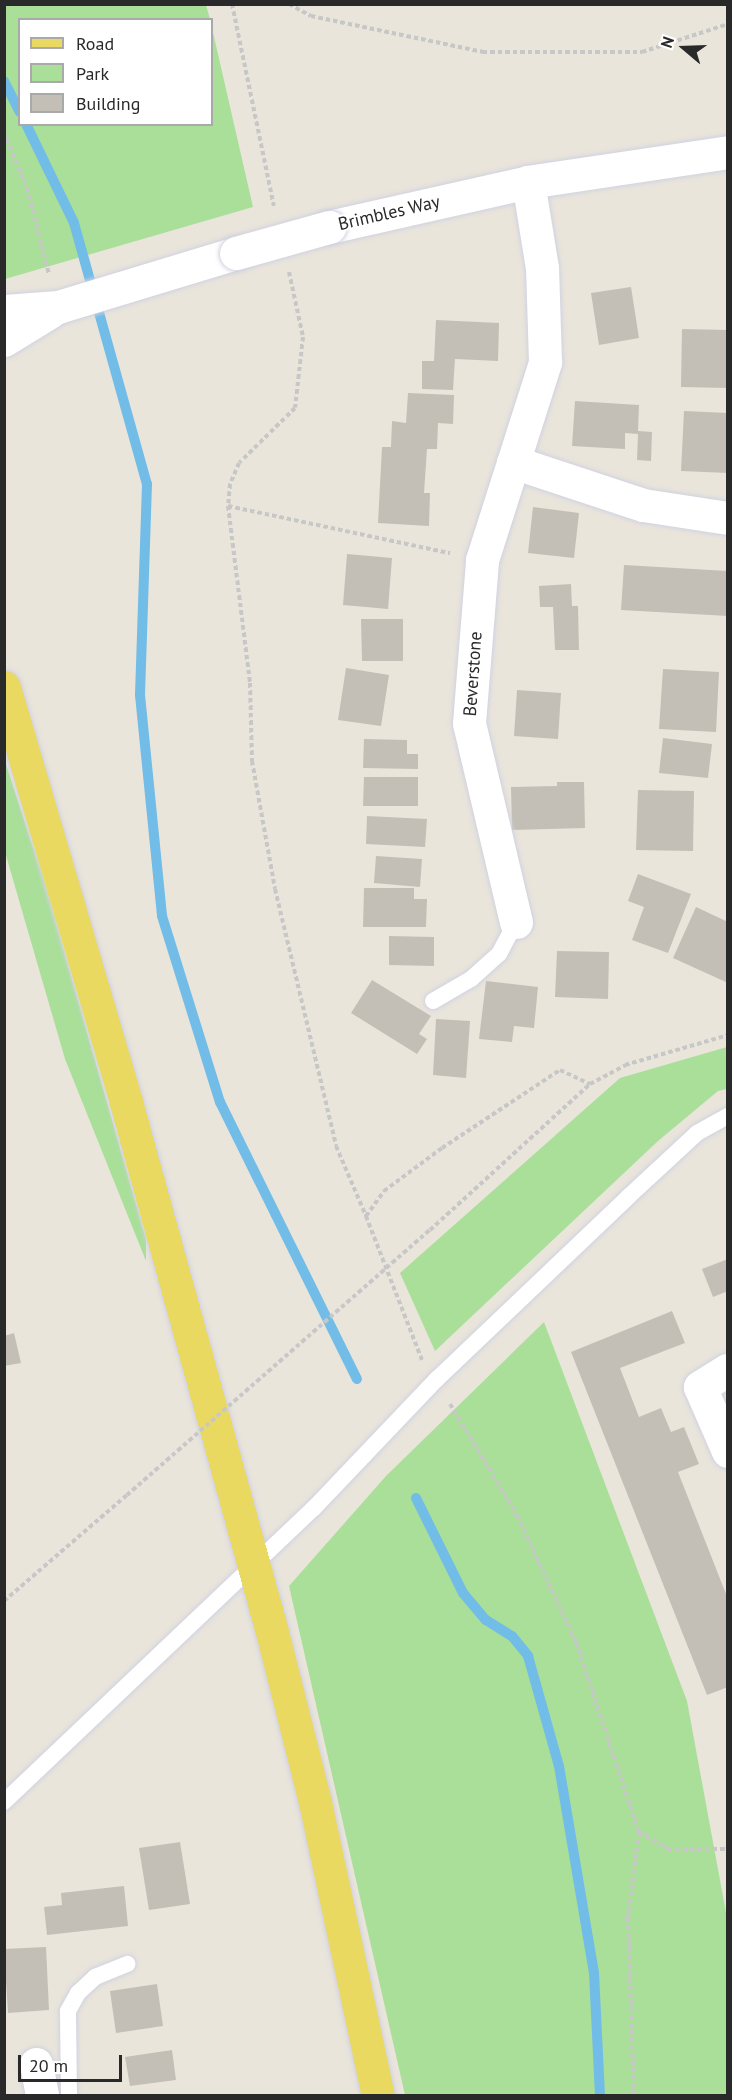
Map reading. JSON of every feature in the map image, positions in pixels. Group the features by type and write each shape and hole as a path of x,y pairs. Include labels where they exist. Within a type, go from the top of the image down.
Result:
{"main road":[{"path":"4,687 126,1102 254,1565 315,1802 378,2096"}],"street":[{"name":"Brimbles Way","path":"4,311 58,307 328,227 528,182 728,152"},
{"name":"Beverstone","path":"516,922 469,723 483,560 545,362 542,268 528,182"},
{"name":"Brimbles Way","path":"4,339 58,307"},
{"path":"513,462 644,506 728,518"},
{"path":"727,1370 700,1387 728,1451"},
{"path":"36,2064 42,2096"}],"lane":[{"path":"433,1001 471,979 499,954 516,922"},
{"path":"4,1802 254,1565 437,1378 628,1197 697,1133 728,1116"},
{"path":"69,2096 68,2011 78,1993 95,1977 127,1964"}],"path":[{"path":"232,4 275,212"},
{"path":"290,4 310,16 483,52 642,52 728,24"},
{"path":"4,132 27,188 58,307"},
{"path":"288,269 303,337 295,408 239,463 230,484 228,506 248,661 252,761 275,890 336,1146 366,1216 422,1361"},
{"path":"228,506 483,560"},
{"path":"4,1602 430,1230 590,1084 625,1065 728,1035"},
{"path":"366,1216 384,1191 560,1070 590,1084"},
{"path":"454,1411 517,1515 576,1642 639,1832 627,1918 634,2096"},
{"path":"639,1832 668,1849 728,1849"}],"green space":[{"path":"5,4 206,5 210,18 18,18 18,126 213,126 213,32 253,207 5,279"},
{"path":"4,758 44,881 146,1239 146,1261 65,1059 5,852"},
{"path":"727,1047 727,1089 718,1091 658,1141 435,1351 400,1273 620,1078"},
{"path":"544,1322 687,1701 727,1918 727,2095 405,2095 289,1586 386,1476"}],"building":[{"path":"631,287 639,338 599,345 591,293"},
{"path":"436,320 499,323 498,361 455,359 453,390 422,389 422,361 434,361"},
{"path":"682,329 728,330 728,388 681,387"},
{"path":"408,393 454,395 453,424 438,423 437,449 427,449 424,493 430,493 429,526 378,523 382,447 391,447 392,421 406,423"},
{"path":"575,401 639,405 638,431 652,432 651,461 637,460 638,434 625,433 625,449 572,446"},
{"path":"684,411 728,413 728,473 681,471"},
{"path":"533,507 579,513 574,558 528,553"},
{"path":"347,554 392,558 388,609 343,605"},
{"path":"624,565 728,571 728,616 621,610"},
{"path":"571,584 572,606 578,606 579,650 555,650 553,607 540,607 539,586"},
{"path":"361,619 403,619 403,661 362,661"},
{"path":"346,668 389,675 381,726 338,720"},
{"path":"663,669 719,672 716,732 659,729"},
{"path":"517,690 561,693 558,739 514,736"},
{"path":"663,738 712,744 708,778 659,773"},
{"path":"364,739 407,740 407,754 418,754 418,769 363,768"},
{"path":"364,777 418,777 418,806 363,806"},
{"path":"557,782 584,782 585,828 512,830 511,787 557,786"},
{"path":"638,790 694,791 693,851 636,850"},
{"path":"367,816 427,819 425,847 366,844"},
{"path":"376,856 422,859 420,887 374,883"},
{"path":"638,874 691,894 668,953 632,940 644,907 628,901"},
{"path":"364,888 414,888 414,899 427,899 426,927 363,927"},
{"path":"696,907 728,922 728,983 673,958"},
{"path":"389,936 434,937 434,966 389,965"},
{"path":"557,951 609,952 608,999 555,997"},
{"path":"372,980 431,1016 419,1034 427,1039 417,1054 351,1013"},
{"path":"486,981 538,987 534,1028 514,1026 512,1042 479,1039"},
{"path":"436,1019 470,1021 466,1078 433,1075"},
{"path":"728,1259 728,1291 713,1297 702,1269"},
{"path":"672,1311 685,1343 620,1368 639,1417 661,1408 671,1432 684,1427 699,1464 678,1472 728,1599 728,1687 707,1695 571,1352"},
{"path":"14,1333 21,1363 4,1366 4,1336"},
{"path":"180,1842 190,1904 149,1910 139,1848"},
{"path":"124,1886 128,1926 47,1935 44,1907 62,1905 61,1893"},
{"path":"46,1947 49,2010 8,2013 4,1949"},
{"path":"157,1984 163,2026 116,2033 110,1991"},
{"path":"172,2050 176,2080 130,2086 125,2057"}],"waterway":[{"path":"4,81 18,108"},
{"path":"27,126 74,223 147,484 140,695 162,916 220,1102 357,1379"},
{"path":"416,1498 463,1593 486,1620 512,1636 528,1656 559,1766 594,1973 600,2096"}]}
